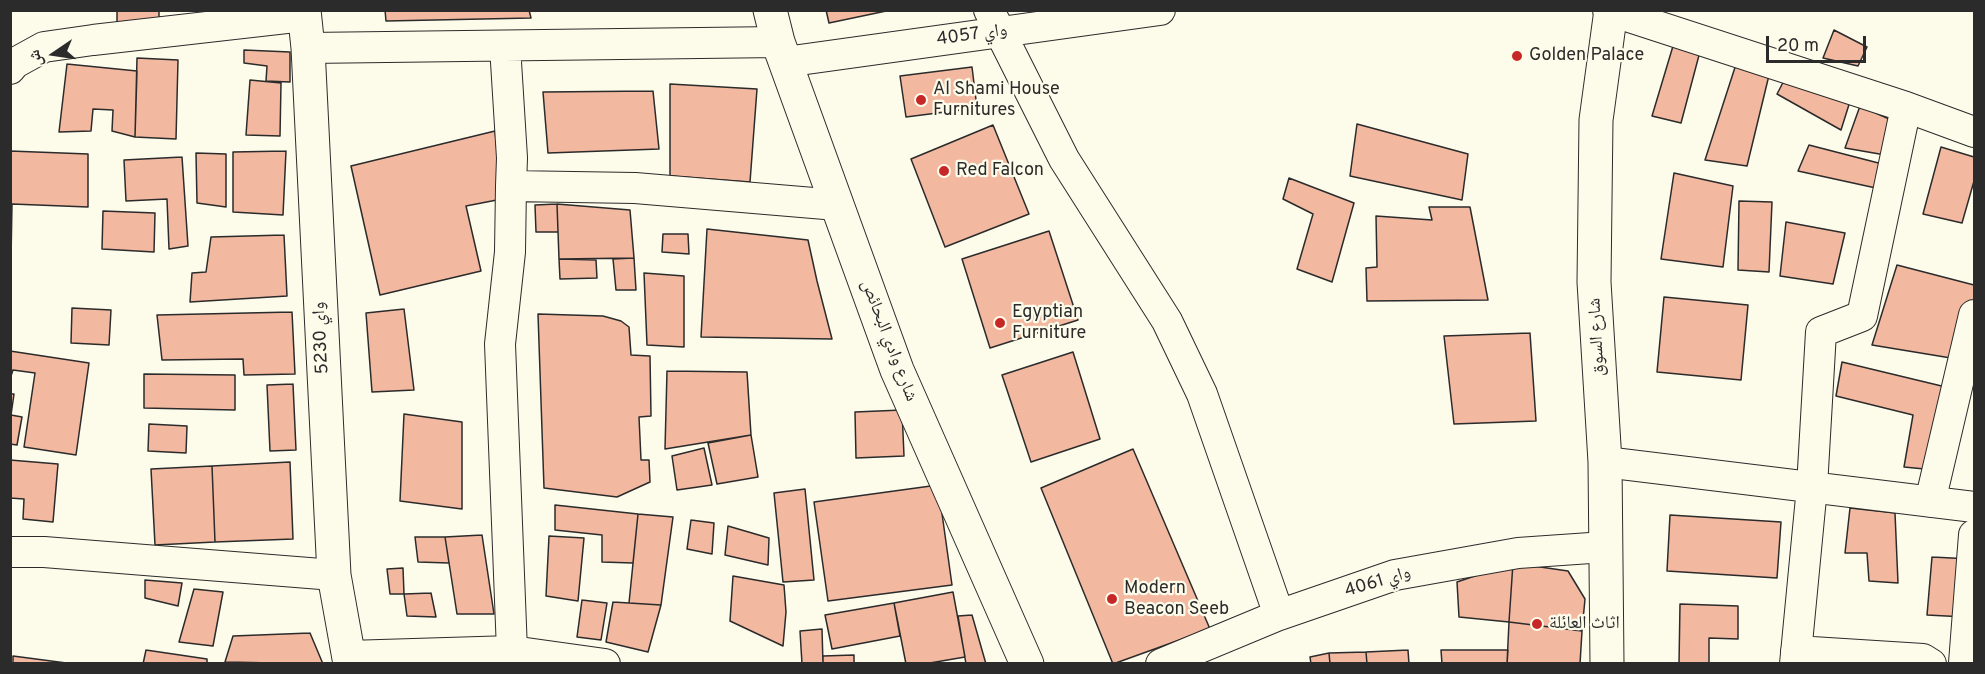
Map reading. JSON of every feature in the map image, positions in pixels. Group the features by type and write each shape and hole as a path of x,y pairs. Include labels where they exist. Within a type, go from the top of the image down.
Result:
{"main road":[{"name":"شارع وادي البحائص","path":"770,10 781,52 897,370 1027,663"},
{"name":"شارع السوق","path":"1607,663 1605,462 1594,282 1596,131 1610,11"},
{"name":"واي 5230","path":"304,13 308,48 334,575 349,660"}],"street":[{"name":"واي 4057","path":"308,48 505,46 781,52 995,21 1160,10"},
{"path":"1610,11 1906,107 1974,132"},
{"path":"12,63 44,47 304,13"},
{"path":"995,21 1064,159 1167,321 1202,394 1279,615"},
{"path":"505,46 512,158 510,252 500,344 512,651"},
{"path":"1906,107 1862,316 1821,332 1812,488 1796,657 1923,659 1931,663 1971,663"},
{"path":"511,186 635,188 837,205"},
{"path":"1930,502 1974,315"},
{"path":"1605,462 1974,507"},
{"path":"1965,663 1974,535"},
{"name":"واي 4061","path":"1161,663 1279,615 1395,575 1518,553 1605,547"},
{"path":"10,552 44,552 334,575"},
{"path":"349,660 512,651 604,663"}],"building":[{"path":"117,10 159,10 159,26 117,26"},
{"path":"385,10 529,10 531,18 386,21"},
{"path":"826,10 891,10 829,23"},
{"path":"1834,30 1867,47 1858,66 1823,58"},
{"path":"1676,36 1702,44 1681,123 1652,116"},
{"path":"244,50 290,52 290,82 266,81 267,66 244,63"},
{"path":"1739,55 1771,67 1747,166 1705,160"},
{"path":"137,58 178,60 176,139 135,137"},
{"path":"67,64 137,71 135,137 112,131 113,110 93,109 91,131 59,132"},
{"path":"972,67 977,108 906,117 900,76"},
{"path":"1789,71 1852,95 1841,130 1777,94"},
{"path":"250,80 281,83 280,136 246,135"},
{"path":"670,84 757,89 750,182 670,176"},
{"path":"653,91 659,149 548,153 543,92"},
{"path":"1860,106 1898,123 1891,156 1845,148"},
{"path":"1357,124 1468,154 1462,200 1350,176"},
{"path":"993,125 1029,214 945,247 911,159"},
{"path":"495,131 502,199 466,206 481,271 380,295 351,166"},
{"path":"1809,145 1890,166 1885,190 1798,171"},
{"path":"1941,147 1974,157 1974,181 1962,223 1923,214"},
{"path":"10,151 88,154 88,207 12,204 11,259"},
{"path":"286,151 283,215 233,212 233,152"},
{"path":"196,153 226,154 226,207 197,203"},
{"path":"182,157 188,246 169,249 167,199 126,201 124,160"},
{"path":"1674,173 1733,186 1723,267 1661,259"},
{"path":"1289,178 1354,203 1332,282 1297,269 1313,214 1283,199"},
{"path":"1739,201 1772,202 1769,272 1738,270"},
{"path":"557,204 630,210 634,258 559,259"},
{"path":"557,204 558,232 536,232 535,205"},
{"path":"1429,207 1470,207 1488,300 1367,301 1366,268 1377,267 1376,216 1432,220"},
{"path":"103,211 155,213 154,252 102,249"},
{"path":"1786,222 1845,233 1833,284 1780,276"},
{"path":"707,229 808,240 832,339 701,337"},
{"path":"1049,231 1078,320 990,348 962,259"},
{"path":"663,234 688,234 689,254 662,252"},
{"path":"284,235 287,296 190,302 192,273 206,272 211,237"},
{"path":"634,258 636,290 616,290 613,259"},
{"path":"559,259 596,260 597,278 560,279"},
{"path":"1897,265 1974,285 1974,305 1963,360 1872,345"},
{"path":"644,273 684,276 684,347 647,345"},
{"path":"1664,297 1748,305 1741,380 1657,372"},
{"path":"72,308 111,310 109,345 71,343"},
{"path":"404,309 414,390 372,392 366,313"},
{"path":"292,312 295,374 244,375 243,359 162,360 157,315"},
{"path":"538,314 603,316 621,321 629,327 631,355 650,356 651,416 639,417 641,460 649,460 650,482 617,497 544,488"},
{"path":"1530,333 1536,421 1454,424 1444,336"},
{"path":"10,351 89,363 76,455 24,447 35,373 13,370 10,379"},
{"path":"1073,352 1100,439 1031,462 1002,375"},
{"path":"1842,362 1954,389 1935,470 1904,467 1913,415 1836,396"},
{"path":"667,371 747,372 751,435 665,449"},
{"path":"144,374 235,375 235,410 144,408"},
{"path":"293,384 296,450 270,451 267,385"},
{"path":"10,394 14,394 11,415 22,417 17,445 10,444"},
{"path":"902,410 904,456 856,458 855,412"},
{"path":"404,414 462,422 462,509 400,501"},
{"path":"149,424 187,426 186,453 148,451"},
{"path":"751,435 758,477 717,484 708,443"},
{"path":"704,448 712,485 677,490 672,456"},
{"path":"1133,449 1210,629 1113,664 1041,488"},
{"path":"10,460 58,464 53,522 23,519 24,499 10,498"},
{"path":"290,462 293,539 215,542 212,466"},
{"path":"212,466 215,542 155,545 151,469"},
{"path":"938,485 952,585 828,601 814,502"},
{"path":"805,489 814,580 783,582 774,493"},
{"path":"555,505 638,514 633,563 602,562 602,535 555,530"},
{"path":"1850,508 1895,513 1898,583 1869,581 1867,553 1845,553"},
{"path":"638,514 673,517 661,605 629,603"},
{"path":"1670,515 1781,522 1777,578 1667,571"},
{"path":"691,520 714,523 712,554 687,549"},
{"path":"728,526 769,538 768,565 725,555"},
{"path":"482,535 494,614 457,614 445,537"},
{"path":"549,536 584,538 578,601 546,596"},
{"path":"415,537 445,537 449,563 418,562"},
{"path":"1932,557 1971,559 1965,617 1927,615"},
{"path":"1513,563 1568,571 1585,599 1582,631 1509,622"},
{"path":"1513,563 1509,622 1459,617 1457,582"},
{"path":"403,568 404,594 390,594 387,569"},
{"path":"733,576 784,585 786,612 783,646 730,621"},
{"path":"145,580 182,583 178,606 145,598"},
{"path":"194,589 223,592 213,646 179,642"},
{"path":"953,592 965,657 924,664 906,664 894,603"},
{"path":"431,593 436,617 407,616 404,594"},
{"path":"582,600 607,603 601,640 577,637"},
{"path":"613,602 661,605 648,652 606,642"},
{"path":"894,603 900,636 832,649 825,615"},
{"path":"1680,604 1738,606 1738,639 1709,638 1709,664 1679,664"},
{"path":"972,615 986,664 966,664 958,616"},
{"path":"1509,622 1582,631 1580,664 1507,664"},
{"path":"822,629 823,664 802,664 800,631"},
{"path":"310,633 323,664 225,662 233,636"},
{"path":"146,650 207,659 207,664 143,664"},
{"path":"1408,650 1409,664 1367,664 1366,652"},
{"path":"1441,650 1508,650 1507,664 1442,664"},
{"path":"1366,652 1367,664 1330,664 1329,653"},
{"path":"1329,653 1330,664 1311,664 1310,657"},
{"path":"854,655 854,664 823,664 823,656"},
{"path":"13,656 74,664 13,664"}],"place":[{"name":"Golden Palace","path":"1517,56"},
{"name":"Al Shami House Furnitures","path":"921,100"},
{"name":"Red Falcon","path":"944,171"},
{"name":"Egyptian Furniture","path":"1000,323"},
{"name":"Modern Beacon Seeb","path":"1112,599"},
{"name":"اثاث العائلة","path":"1537,624"}]}
